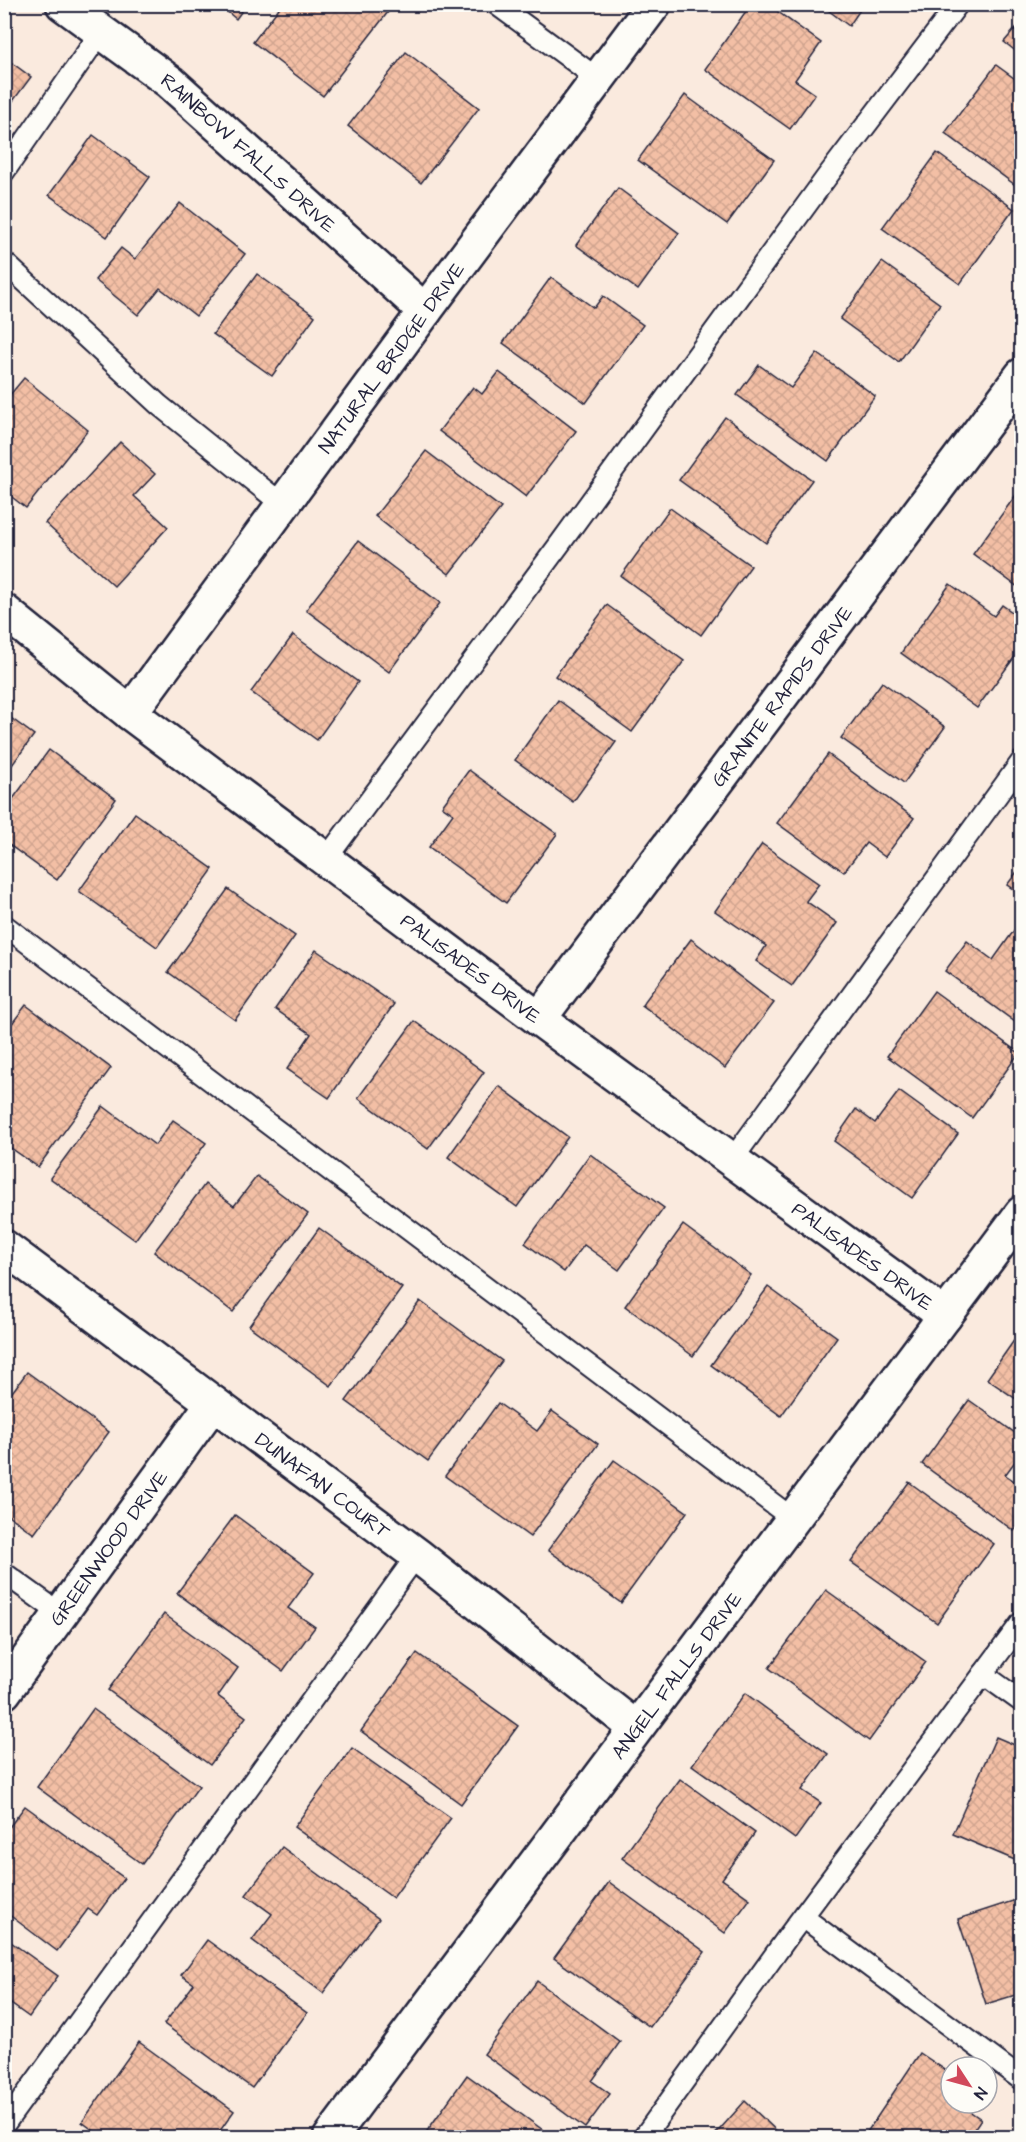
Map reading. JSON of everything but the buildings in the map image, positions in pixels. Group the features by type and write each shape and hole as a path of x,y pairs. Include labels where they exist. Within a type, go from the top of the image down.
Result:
{"street":[{"name":"RAINBOW FALLS DRIVE","path":"63,4 170,82 425,311"},
{"name":"NATURAL BRIDGE DRIVE","path":"130,713 654,4"},
{"name":"GRANITE RAPIDS DRIVE","path":"539,1018 1022,375"},
{"name":"PALISADES DRIVE","path":"4,611 130,713 539,1018 945,1316"},
{"name":"ANGEL FALLS DRIVE","path":"330,2138 1022,1213"},
{"name":"DUNAFAN COURT","path":"4,1246 417,1554 636,1728"},
{"name":"GREENWOOD DRIVE","path":"4,1692 213,1403"}],"lane":[{"path":"496,4 598,79"},
{"path":"326,859 559,545 826,178 958,4"},
{"path":"4,172 101,32"},
{"path":"4,262 159,405 283,505"},
{"path":"732,1160 1022,761"},
{"path":"4,925 793,1519"},
{"path":"4,2125 417,1554"},
{"path":"4,1573 61,1614"},
{"path":"643,2138 803,1917 1022,1622"},
{"path":"982,1674 1022,1702"},
{"path":"803,1917 1022,2080"}]}
